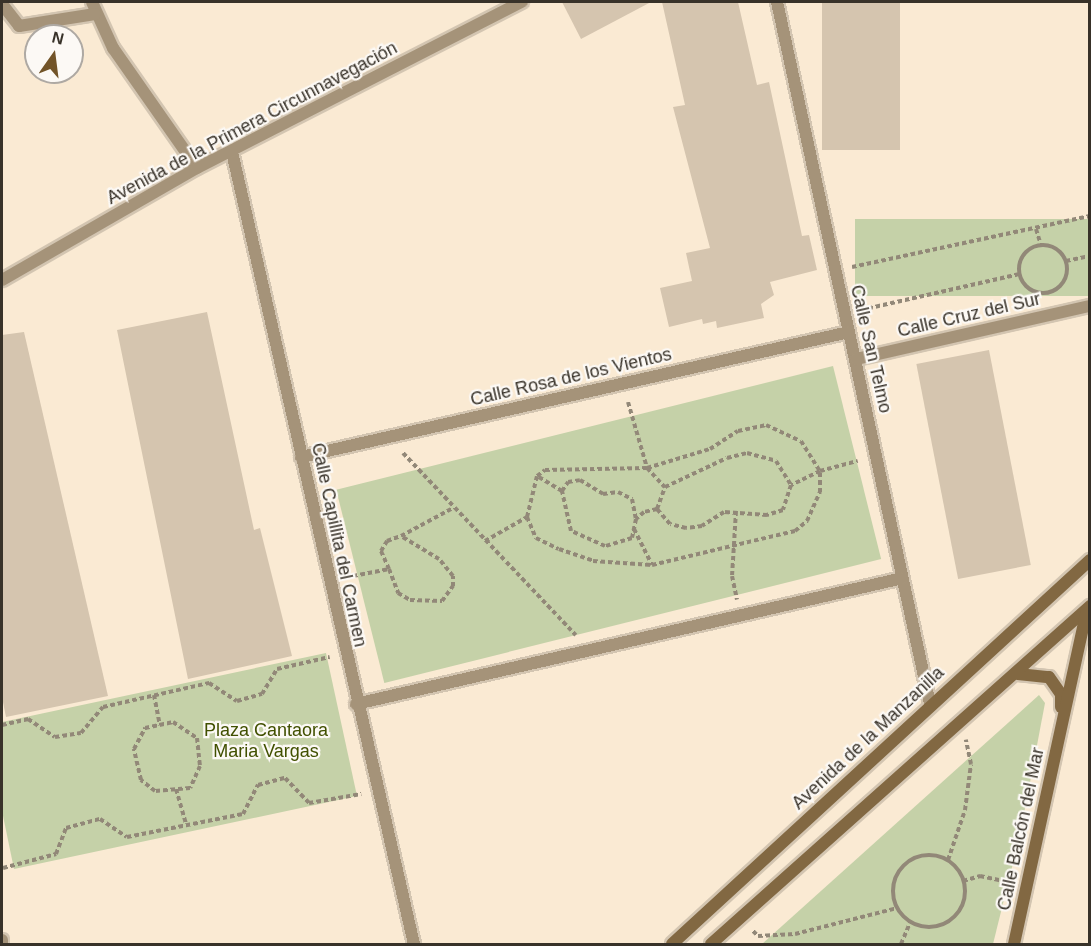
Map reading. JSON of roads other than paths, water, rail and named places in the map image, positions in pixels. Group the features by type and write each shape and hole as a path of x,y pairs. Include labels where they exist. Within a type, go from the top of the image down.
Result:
{"street":[{"name":"Avenida de la Primera Circunnavegación","path":"2,280 197,168 522,2"},
{"name":"Calle San Telmo","path":"777,2 930,704"},
{"path":"2,4 19,26 94,8 113,48 197,168"},
{"name":"Calle Capillita del Carmen","path":"232,152 356,704 414,945"},
{"name":"Calle Cruz del Sur","path":"856,359 1089,306"},
{"name":"Calle Rosa de los Vientos","path":"301,457 849,332"},
{"name":"Avenida de la Manzanilla","path":"672,945 930,704 1089,560"},
{"path":"356,704 903,578"},
{"path":"711,945 1018,674 1088,608"},
{"name":"Calle Balcón del Mar","path":"1014,945 1088,608"},
{"name":"Calle Balcón del Mar","path":"1018,674 1049,677 1061,694 1062,720"}],"park label":[{"name":"Plaza Cantaora Maria Vargas","path":"266,741"}]}
